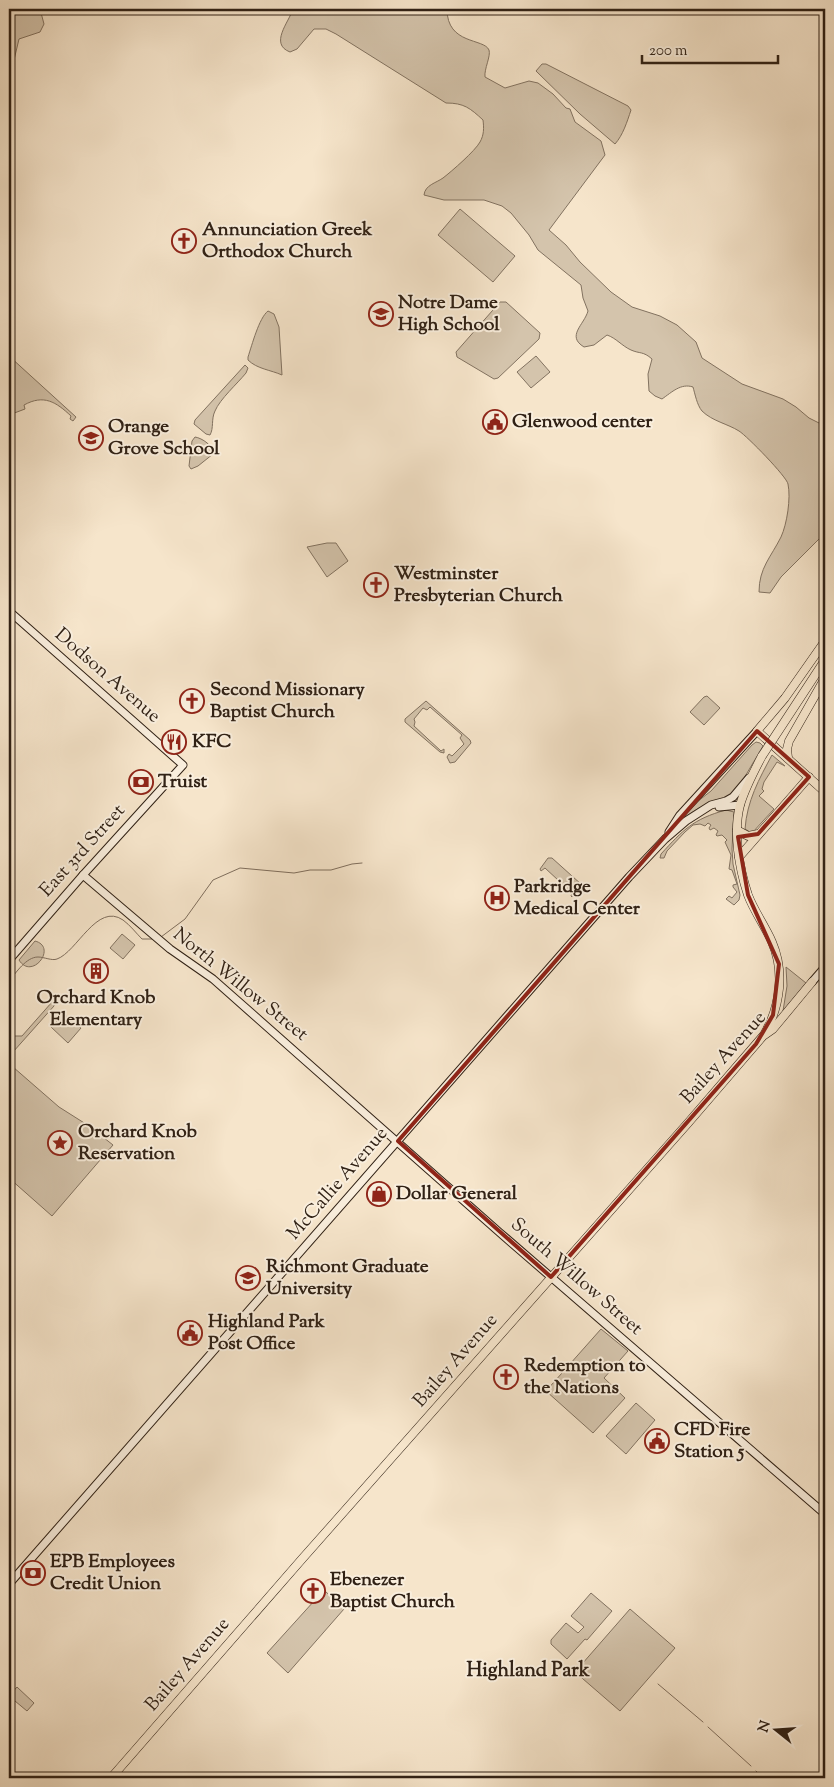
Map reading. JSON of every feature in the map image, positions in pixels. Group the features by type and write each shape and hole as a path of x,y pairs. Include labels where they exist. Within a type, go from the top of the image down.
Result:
{"main road":[{"name":"Dodson Avenue","path":"9,611 183,765"},
{"path":"665,838 680,815 785,698 825,641"},
{"path":"763,1036 774,1015 777,1003 780,980 779,964 772,941 748,895 739,857 737,830 740,805 762,756 825,660"},
{"path":"788,758 788,741 825,678"},
{"path":"757,731 825,792"},
{"name":"East 3rd Street","path":"9,960 83,874 183,765"},
{"name":"McCallie Avenue","path":"9,1584 629,877 665,838 699,812 711,805 726,801 733,796 754,772"},
{"path":"739,857 809,777"},
{"name":"McCallie Avenue","path":"699,812 726,805 740,805"},
{"path":"737,830 748,836 758,834"},
{"name":"North Willow Street","path":"83,874 170,949 213,979 398,1141"},
{"name":"Bailey Avenue","path":"111,1778 551,1277 688,1124 763,1036 773,1029 825,967"},
{"name":"South Willow Street","path":"398,1141 495,1229 825,1514"}],"highlighted area":[{"path":"757,731 809,777 758,834 738,837 748,895 779,964 773,1015 756,1044 551,1277 398,1141"}],"shaded area":[{"path":"9,9 40,9 44,24 40,32 19,39 14,60 9,59"},
{"path":"293,9 447,9 449,21 459,35 486,46 489,50 485,77 505,88 529,81 538,83 553,94 566,108 570,109 575,122 601,141 605,155 549,230 611,292 632,307 660,316 677,325 696,342 702,358 742,384 783,399 809,418 825,426 825,533 781,577 770,593 759,592 763,569 781,537 787,518 789,490 788,484 781,473 743,434 702,411 697,403 693,387 681,387 662,399 649,391 648,374 652,359 649,356 631,350 607,335 594,345 584,347 579,343 576,339 576,334 588,311 581,285 538,250 529,235 511,213 502,206 484,200 444,200 424,195 426,189 447,175 477,146 483,134 483,120 466,107 446,103 326,29 314,29 297,49 290,52 281,44 281,38"},
{"path":"542,64 546,64 628,106 631,110 628,119 623,132 615,144 580,114 536,71"},
{"path":"460,209 515,256 493,282 438,235"},
{"path":"500,302 506,302 540,333 539,339 498,378 494,379 457,357 456,352"},
{"path":"268,311 274,314 279,327 282,375 260,367 248,360 259,325"},
{"path":"9,356 76,417 73,421 70,419 71,416 55,403 44,400 24,405 25,409 9,415"},
{"path":"536,356 550,372 531,388 517,372"},
{"path":"245,365 248,368 246,373 217,406 210,435 206,434 194,424 195,420"},
{"path":"195,437 207,443 212,448 213,454 191,469 189,466 192,441"},
{"path":"336,543 348,561 327,577 307,547"},
{"path":"707,696 720,708 704,725 690,712"},
{"path":"426,701 470,740 471,743 455,762 450,763 447,757 449,754 452,756 464,744 460,738 462,735 430,707 427,710 423,708 414,719 414,726 441,751 444,749 444,753 440,752 405,722 405,719"},
{"path":"756,742 763,746 740,785 730,796 699,808 680,820 693,805 711,791"},
{"path":"772,755 785,766 777,762 764,782 762,789 764,791 759,796 774,809 752,833 745,829 748,809 758,782"},
{"path":"726,810 734,812 733,864 740,895 739,900 734,905 726,899 729,896 732,898 737,892 733,885 737,884 732,870 729,869 731,855 725,842 727,840 722,835 717,836 718,831 714,828 710,830 711,825 708,823 705,826 700,824 693,825 667,851 664,858 660,858 661,854 689,826 705,817"},
{"path":"548,858 552,858 582,885 572,897 572,893 545,868 541,871 540,869"},
{"path":"122,934 135,945 123,959 110,948"},
{"path":"35,941 41,944 44,949 43,955 36,965 30,967 24,965 19,960"},
{"path":"786,967 806,983 783,1011 787,986"},
{"path":"52,1002 54,1006 13,1052 9,1049 9,1036 22,1036"},
{"path":"65,1015 81,1028 68,1043 51,1027"},
{"name":"Orchard Knob Reservation","path":"13,1067 59,1107 89,1126 113,1145 52,1216 9,1178 9,1072"},
{"path":"601,1329 628,1351 604,1378 625,1398 593,1433 546,1391"},
{"path":"636,1403 655,1420 626,1454 606,1436"},
{"path":"324,1590 344,1609 288,1673 267,1653"},
{"path":"591,1593 612,1611 587,1640 585,1639 567,1659 551,1644 551,1640 566,1623 578,1633 584,1627 571,1616"},
{"path":"630,1609 675,1648 620,1711 575,1672"},
{"path":"17,1687 34,1703 27,1711 9,1696"}],"waterway":[{"path":"161,937 185,919 213,880 240,868 294,873 310,870 331,870 362,863"},
{"path":"9,981 29,960 38,957 57,959 65,955 88,930 105,918 114,916 123,920 142,939 152,939"},
{"path":"658,1684 703,1722"},
{"path":"708,1727 751,1766"},
{"path":"756,1771 763,1778"}],"place":[{"name":"Annunciation Greek Orthodox Church","path":"184,241"},
{"name":"Notre Dame High School","path":"381,314"},
{"name":"Glenwood center","path":"495,422"},
{"name":"Orange Grove School","path":"91,438"},
{"name":"Westminster Presbyterian Church","path":"376,585"},
{"name":"Second Missionary Baptist Church","path":"192,701"},
{"name":"KFC","path":"174,742"},
{"name":"Truist","path":"141,782"},
{"name":"Parkridge Medical Center","path":"497,898"},
{"name":"Orchard Knob Elementary","path":"96,971"},
{"name":"Orchard Knob Reservation","path":"60,1143"},
{"name":"Dollar General","path":"379,1194"},
{"name":"Richmont Graduate University","path":"248,1278"},
{"name":"Highland Park Post Office","path":"190,1333"},
{"name":"Redemption to the Nations","path":"506,1377"},
{"name":"CFD Fire Station 5","path":"657,1441"},
{"name":"EPB Employees Credit Union","path":"33,1573"},
{"name":"Ebenezer Baptist Church","path":"313,1591"}],"district":[{"name":"Highland Park","path":"528,1671"}]}
